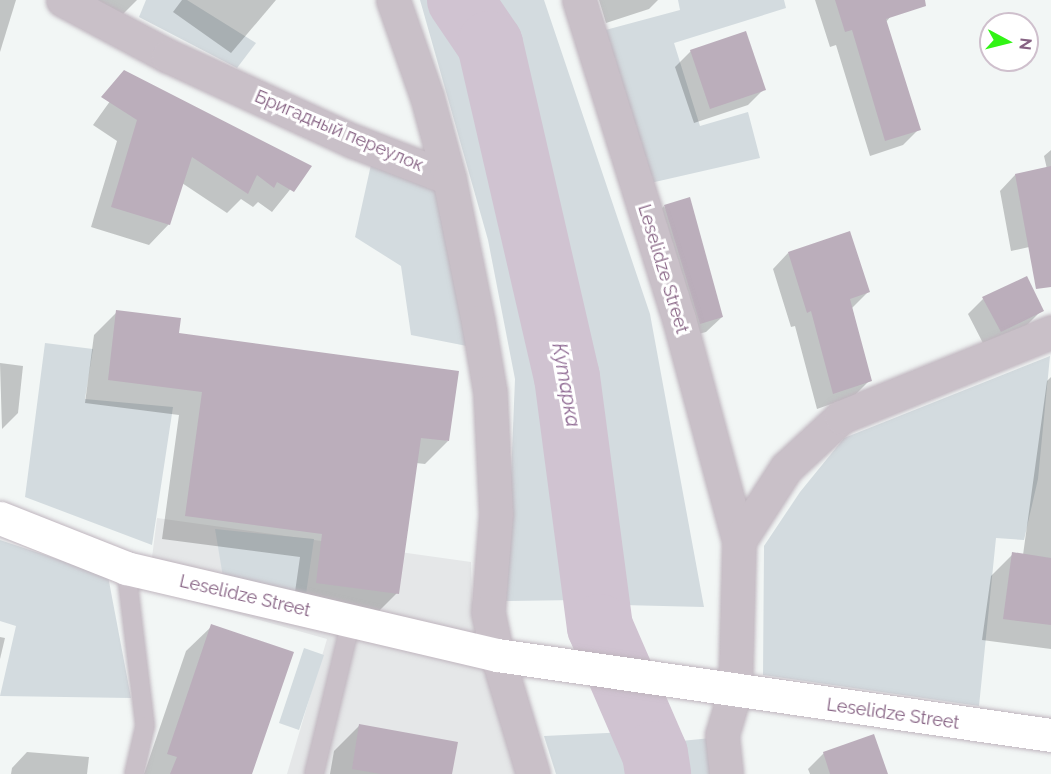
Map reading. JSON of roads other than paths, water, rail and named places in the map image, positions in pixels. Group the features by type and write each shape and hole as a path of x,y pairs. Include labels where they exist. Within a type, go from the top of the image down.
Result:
{"street":[{"name":"Бригадный переулок","path":"63,0 168,56 342,136 449,178"},
{"name":"Бригадный переулок","path":"393,0 427,97 449,178"},
{"name":"Leselidze Street","path":"579,0 679,319 739,541 735,691 722,735 726,774"},
{"path":"449,178 490,392 496,514 488,612 497,655 533,774"},
{"path":"739,541 786,468 841,417 1051,332"},
{"name":"Leselidze Street","path":"0,518 126,568 497,655 1051,735"}],"lane":[{"path":"126,568 146,726 134,774"},
{"path":"314,774 351,621"}],"waterway":[{"name":"Кутарка","path":"460,0 490,44 567,377 600,627 655,754 658,774"}]}
